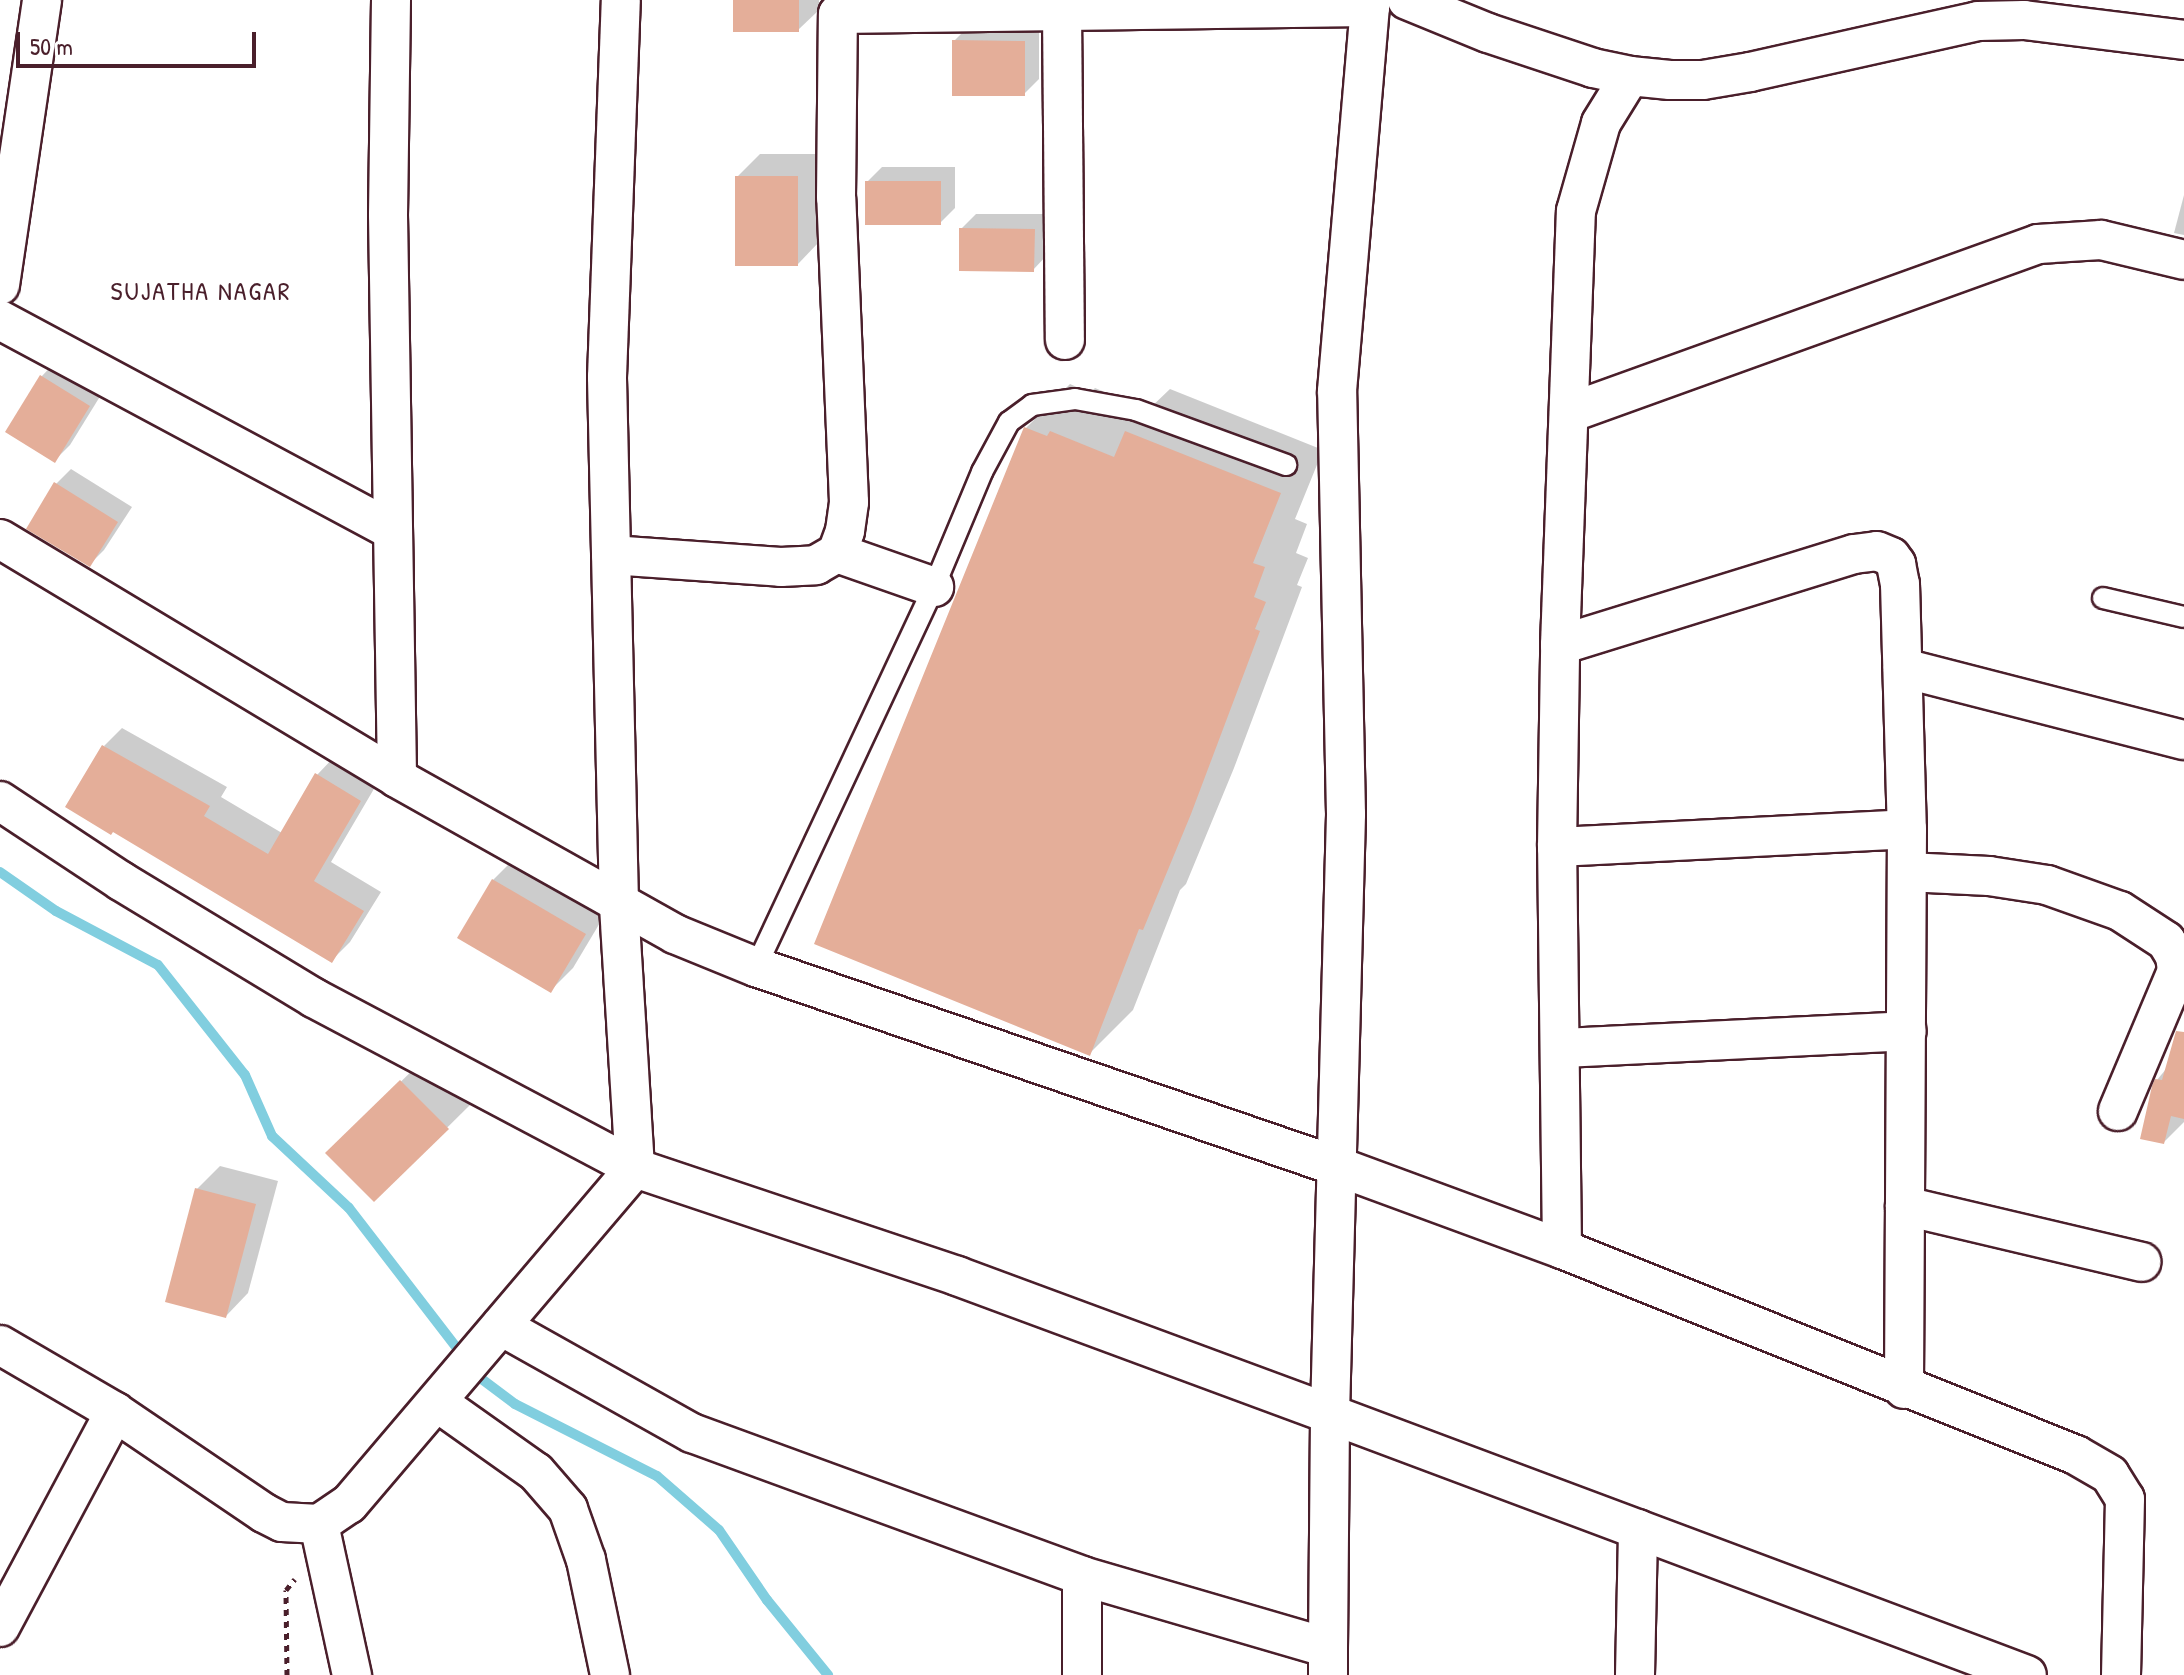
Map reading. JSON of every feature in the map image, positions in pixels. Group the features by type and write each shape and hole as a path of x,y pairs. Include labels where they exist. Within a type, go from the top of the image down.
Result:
{"street":[{"path":"0,285 42,0"},
{"path":"391,0 388,231 397,778"},
{"path":"321,1533 444,1394 635,1168 619,903 607,377 621,0"},
{"path":"1407,0 1488,33 1630,76 1703,80 1978,21 2024,20 2184,40"},
{"path":"496,1331 692,1433 1082,1576 1328,1661 1330,1414 1339,1167 1346,814 1337,391 1370,4 1062,11 838,7 836,198 849,502 845,531 837,553 816,565 781,567 611,555"},
{"path":"1062,11 1065,340"},
{"path":"1562,1249 1562,1048 1557,847 1560,645 1576,211 1601,123 1630,76"},
{"path":"1569,413 2038,244 2101,240 2184,260"},
{"path":"0,320 392,530"},
{"path":"0,539 397,778 675,934 756,967 1339,1167 1562,1249 1904,1389 2076,1455 2110,1475 2118,1486 2126,1510 2121,1675"},
{"path":"1560,645 1869,550 1891,557 1900,573 1907,829 1904,1389"},
{"path":"837,553 934,587"},
{"path":"1903,668 2184,740"},
{"path":"0,801 121,881 314,998 635,1168 957,1276 2027,1675"},
{"path":"1557,847 1907,829"},
{"path":"1907,872 1989,876 2047,885 2120,911 2166,941 2175,956 2177,971 2118,1111"},
{"path":"1562,1048 1907,1031"},
{"path":"1905,1206 2141,1262"},
{"path":"0,1345 115,1412 264,1513 282,1522 321,1533"},
{"path":"444,1394 536,1472 568,1509 586,1560 610,1675"},
{"path":"0,1627 115,1412"},
{"path":"1635,1675 1638,1529"},
{"path":"321,1533 352,1675"},
{"path":"1082,1576 1082,1675"}],"lane":[{"path":"756,967 934,587 982,472 1009,422 1032,405 1075,399 1136,410 1286,465"},
{"path":"2103,598 2184,617"}],"path":[{"path":"287,1675 286,1590 321,1533"}],"building":[{"path":"733,0 799,0 799,32 733,32"},
{"path":"952,40 1025,41 1025,96 952,96"},
{"path":"735,176 798,176 798,266 735,266"},
{"path":"865,181 941,181 941,225 865,225"},
{"path":"959,228 1035,229 1034,272 959,271"},
{"path":"40,375 90,406 55,463 5,432"},
{"path":"1024,427 1047,436 1050,431 1114,457 1125,431 1281,493 1253,563 1265,567 1254,597 1266,602 1255,629 1260,631 1191,814 1143,930 1139,929 1090,1056 814,944"},
{"path":"54,482 118,522 90,567 26,529"},
{"path":"102,745 210,806 204,816 268,854 315,773 361,801 314,881 364,911 332,963 113,832 111,835 65,807"},
{"path":"492,879 586,934 551,993 457,938"},
{"path":"2176,1031 2184,1032 2184,1119 2171,1116 2164,1144 2140,1139 2152,1086 2155,1079 2162,1080"},
{"path":"400,1080 449,1129 374,1202 325,1153"},
{"path":"195,1188 256,1204 226,1318 165,1302"}],"waterway":[{"path":"0,872 56,911 158,965 245,1075 272,1136 349,1208 479,1377 515,1404 657,1476 719,1530 767,1600 828,1675"}],"district":[{"name":"SUJATHA NAGAR","path":"201,291"}]}
